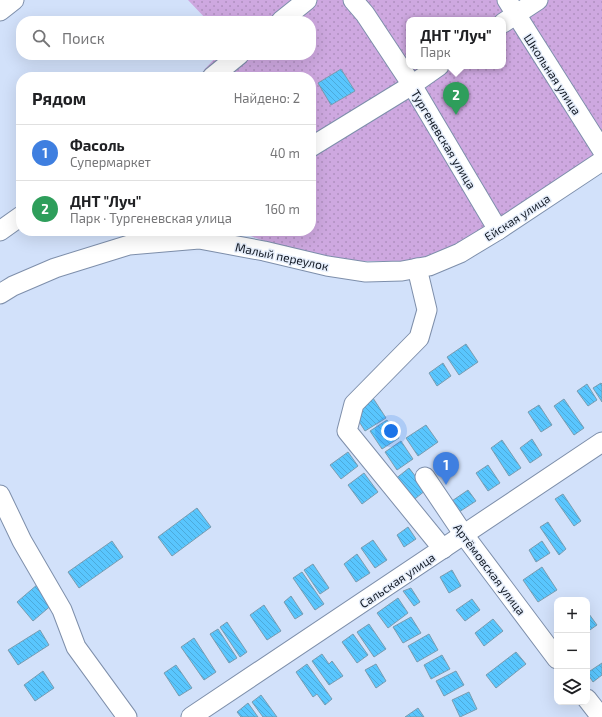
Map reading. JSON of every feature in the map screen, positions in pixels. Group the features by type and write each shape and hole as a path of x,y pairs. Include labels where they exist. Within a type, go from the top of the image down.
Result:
{"street":[{"path":"0,11 14,0"},
{"path":"287,16 307,0"},
{"name":"Тургеневская улица","path":"353,0 365,14 412,85 495,225"},
{"path":"508,13 538,0"},
{"name":"Школьная улица","path":"508,13 602,153"},
{"path":"218,72 233,60"},
{"path":"316,144 412,85 435,69"},
{"name":"Ейская улица","path":"423,267 460,254 495,225 602,153"},
{"path":"0,231 16,220"},
{"path":"55,268 130,236"},
{"name":"Малый переулок","path":"0,294 13,286 55,268 129,245 199,239 264,251 327,266 366,272 402,271 423,267"},
{"path":"423,267 427,310 419,338 354,404 347,431 443,549"},
{"name":"Сальская улица","path":"191,717 602,442"},
{"name":"Артёмовская улица","path":"425,477 464,535 554,655"},
{"path":"0,495 22,541 62,610 76,647 127,717"},
{"path":"590,703 601,717"}],"shaded area":[{"path":"188,0 602,0 602,152 489,226 425,261 318,261 250,236 316,236 316,72 205,72 204,70 213,60 316,60 316,16 203,16"}],"building":[{"path":"341,69 355,91 331,105 318,83"},
{"path":"466,344 478,362 459,375 447,357"},
{"path":"443,363 451,376 437,386 429,373"},
{"path":"601,383 602,384 602,402 593,388"},
{"path":"587,384 597,400 588,406 577,391"},
{"path":"373,398 386,418 365,431 353,412"},
{"path":"564,399 584,428 574,435 554,406"},
{"path":"539,405 552,425 541,432 528,412"},
{"path":"387,420 399,438 382,449 370,431"},
{"path":"426,425 438,442 418,456 406,438"},
{"path":"532,439 542,455 530,463 520,448"},
{"path":"502,440 521,468 509,476 491,448"},
{"path":"401,441 413,459 397,470 385,452"},
{"path":"348,452 358,466 341,479 330,465"},
{"path":"488,465 500,483 488,491 476,473"},
{"path":"409,468 426,490 411,502 394,480"},
{"path":"364,473 378,492 362,504 348,485"},
{"path":"468,490 476,501 456,514 449,503"},
{"path":"563,494 581,521 574,526 555,499"},
{"path":"197,508 211,527 172,556 158,537"},
{"path":"548,522 566,549 559,555 540,527"},
{"path":"408,527 416,539 404,547 397,535"},
{"path":"373,540 387,560 375,568 361,548"},
{"path":"112,541 123,557 79,588 68,572"},
{"path":"542,541 550,553 536,562 529,550"},
{"path":"357,554 370,573 356,582 344,564"},
{"path":"313,564 329,588 320,594 304,570"},
{"path":"542,567 557,590 538,602 523,580"},
{"path":"452,570 461,586 449,593 440,577"},
{"path":"302,572 324,604 315,610 293,578"},
{"path":"38,584 54,603 33,621 17,602"},
{"path":"411,588 420,602 414,606 403,591"},
{"path":"291,596 303,614 295,619 284,602"},
{"path":"398,598 408,613 388,628 377,613"},
{"path":"472,599 480,610 465,621 456,610"},
{"path":"264,605 281,631 267,640 250,615"},
{"path":"590,615 597,625 590,630"},
{"path":"411,617 421,633 403,643 393,627"},
{"path":"493,619 503,631 484,646 475,633"},
{"path":"227,622 247,652 240,657 220,627"},
{"path":"369,624 386,649 374,657 357,632"},
{"path":"218,629 237,658 229,663 210,634"},
{"path":"40,630 49,645 18,665 8,650"},
{"path":"353,634 368,655 357,663 342,642"},
{"path":"429,634 438,650 417,662 408,646"},
{"path":"194,638 216,672 204,680 181,647"},
{"path":"516,652 526,664 496,688 486,675"},
{"path":"322,654 329,664 332,661 343,676 329,685 312,661"},
{"path":"442,655 450,669 431,679 424,665"},
{"path":"602,663 602,675 593,682 590,678 590,671"},
{"path":"307,664 332,699 325,705 317,694 313,697 296,672"},
{"path":"376,664 386,681 376,688 365,670"},
{"path":"176,665 192,688 179,696 164,673"},
{"path":"43,671 54,688 35,701 24,685"},
{"path":"456,671 464,685 444,696 436,681"},
{"path":"469,692 477,709 460,717 452,700"},
{"path":"261,695 277,717 263,717 252,702"},
{"path":"248,703 258,717 241,717 237,712"},
{"path":"418,708 424,717 405,717"}],"place":[{"name":"ДНТ \"Луч\"","path":"456,115"},
{"name":"Фасоль","path":"446,485"}]}
